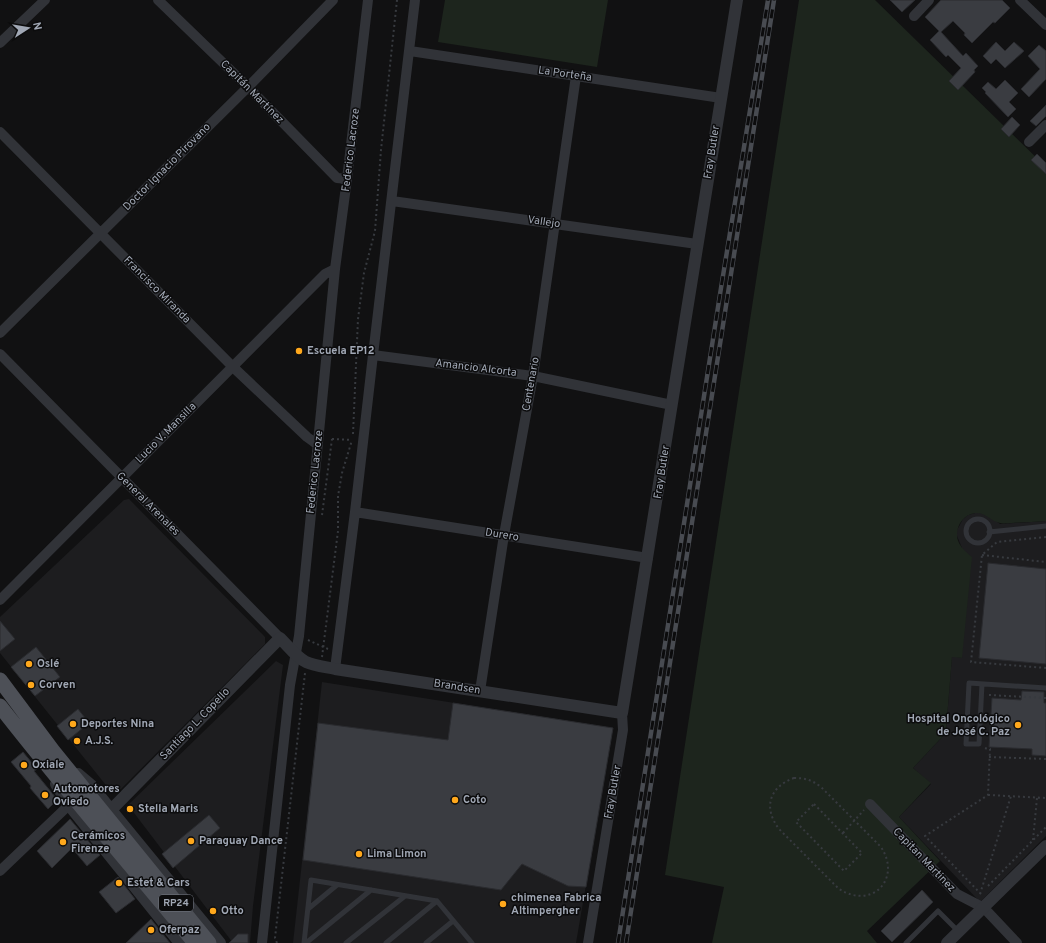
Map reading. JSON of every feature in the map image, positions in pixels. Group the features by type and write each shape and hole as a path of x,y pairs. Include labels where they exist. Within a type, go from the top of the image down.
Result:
{"main road":[{"name":"RP24","path":"0,680 49,757 135,870 195,943"},
{"name":"RP24","path":"0,706 49,757 209,943"}],"street":[{"path":"0,44 45,0"},
{"name":"Capitán Martínez","path":"158,0 248,87 337,178 348,179"},
{"name":"Doctor Ignacio Pirovano","path":"0,333 248,87 333,0"},
{"name":"Federico Lacroze","path":"262,943 290,685 299,636 335,270 348,179 368,0"},
{"path":"335,669 355,512 415,0"},
{"name":"Fray Butler","path":"588,943 623,730 622,713 737,0"},
{"path":"914,16 929,0"},
{"path":"1020,0 1046,25"},
{"name":"La Porteña","path":"410,51 721,98"},
{"name":"Centenario","path":"480,691 504,535 533,376 556,224 576,76"},
{"path":"1029,142 1046,125"},
{"name":"Francisco Miranda","path":"0,132 233,367 307,437 318,440"},
{"name":"Vallejo","path":"392,201 697,244"},
{"name":"Lucio V. Mansilla","path":"0,600 325,274 335,270"},
{"name":"General Arenales","path":"0,354 295,654"},
{"name":"Amancio Alcorta","path":"373,355 533,376 672,405"},
{"name":"Durero","path":"355,512 648,558"},
{"name":"Santiago L. Copello","path":"111,810 280,638"},
{"name":"Brandsen","path":"295,654 306,662 335,669 622,713"},
{"path":"49,757 91,785 220,943"},
{"path":"49,757 68,805 180,943"},
{"name":"Capitan Martinez","path":"870,804 957,894 984,902 1017,943"},
{"path":"0,871 68,805"},
{"path":"947,943 984,902 1046,846"}],"lane":[{"path":"975,520 982,520 988,525 989,532 986,540 979,543 971,541 968,538 966,530 969,524 975,520"},
{"path":"989,532 1046,526"},
{"path":"982,684 979,744 966,744 969,684 982,684 1046,688"},
{"path":"305,943 311,880 437,901 472,943"},
{"path":"308,909 337,885"},
{"path":"305,943 372,890"},
{"path":"346,943 404,896"},
{"path":"386,943 437,901"},
{"path":"906,943 938,912 958,931"},
{"path":"426,943 454,921"}],"path":[{"path":"321,666 322,647 338,531 338,496 342,473 352,440 358,319 364,273 375,231 381,144 397,0"},
{"path":"322,518 332,439"},
{"path":"318,440 363,440"},
{"path":"1046,537 997,542 982,555 971,662 1046,668"},
{"path":"982,555 1046,562"},
{"path":"308,640 309,633"},
{"path":"299,636 337,654"},
{"path":"277,943 275,938 306,662"},
{"path":"981,695 1046,698"},
{"path":"988,795 989,757 1046,759"},
{"path":"794,778 804,778 812,781 820,787 854,821 881,847 886,855 889,865 888,875 884,885 876,892 867,896 857,897 847,894 839,889 779,829 770,813 770,804 778,787 785,781 794,778"},
{"path":"984,902 925,836 988,795 1046,798"},
{"path":"984,902 1011,796"},
{"path":"1030,861 1037,798"},
{"path":"814,804 843,833 862,852 844,871 796,822 814,804"},
{"path":"843,833 870,804"},
{"path":"984,902 1033,840 1046,827"}],"shaded area":[{"path":"445,0 608,0 597,67 438,42"},
{"path":"799,0 875,0 1046,167 1046,521 1001,523 985,515 975,513 970,514 962,520 960,524 957,538 963,549 972,557 962,658 952,657 946,730 943,736 913,768 931,783 899,817 940,861 867,931 877,943 712,943 724,887 665,875"},
{"path":"129,499 265,637 265,644 119,791 109,789 0,653 0,617 124,500"},
{"path":"975,513 988,515 1000,524 1046,521 1046,836 980,902 899,817 931,784 913,768 943,736 946,730 952,656 962,658 962,548 957,536 957,530 963,519 968,515"},
{"path":"276,661 283,665 253,906 250,943 233,943 128,805"},
{"name":"Coto","path":"322,682 613,728 576,943 293,943"}],"building":[{"path":"890,0 915,0 902,12"},
{"path":"941,0 1002,0 1010,8 995,23 993,22 972,43 964,35 965,33 953,21 941,32 963,56 966,53 978,66 974,70 975,72 958,90 949,81 961,68 948,55 946,57 930,40 939,31 925,17"},
{"path":"996,42 1005,51 1014,42 1024,51 1005,68 996,59 991,64 983,56"},
{"path":"1039,45 1046,51 1046,79 1029,97 1021,89 1040,69 1028,56"},
{"path":"1005,80 1018,93 1009,102 1016,109 1008,117 982,88 988,82 996,89"},
{"path":"1046,105 1046,116 1036,126 1030,121"},
{"path":"1012,117 1020,125 1009,137 1001,129"},
{"path":"1037,154 1046,163 1046,174 1031,160"},
{"path":"988,563 1046,569 1046,664 979,658"},
{"path":"0,621 15,639 0,651"},
{"path":"36,647 60,677 35,696 11,667"},
{"name":"Hospital Oncológico de José C. Paz","path":"1022,691 1044,692 1044,703 1046,703 1046,756 1032,755 1032,749 989,747 992,698 1021,700"},
{"name":"Coto","path":"453,703 613,728 586,887 568,886 522,864 501,890 303,860 318,723 448,740"},
{"name":"Deportes Nina","path":"78,709 89,723 68,740 57,726"},
{"path":"23,752 37,769 34,771 56,798 56,801 48,809 11,762"},
{"name":"Paraguay Dance","path":"209,815 220,828 173,868 162,854"},
{"name":"Cerámicos Firenze","path":"70,819 100,855 87,866 72,848 52,868 37,851"},
{"path":"118,877 135,899 116,913 99,892"},
{"path":"922,890 933,902 892,942 881,931"},
{"name":"Oferpaz","path":"151,919 170,943 126,943"},
{"path":"238,934 248,934 248,943 229,943"}],"railway":[{"path":"618,943 768,0"},
{"path":"626,943 774,0"}],"place":[{"name":"Escuela EP12","path":"299,351"},
{"name":"Oslé","path":"29,664"},
{"name":"Corven","path":"31,685"},
{"name":"Deportes Nina","path":"73,724"},
{"name":"Hospital Oncológico de José C. Paz","path":"1018,725"},
{"name":"A.J.S.","path":"77,741"},
{"name":"Oxiale","path":"24,765"},
{"name":"Automotores Oviedo","path":"45,795"},
{"name":"Coto","path":"455,800"},
{"name":"Stella Maris","path":"130,809"},
{"name":"Paraguay Dance","path":"191,841"},
{"name":"Cerámicos Firenze","path":"63,842"},
{"name":"Lima Limon","path":"359,854"},
{"name":"Estet & Cars","path":"119,883"},
{"name":"chimenea Fabrica Altimpergher","path":"503,904"},
{"name":"Otto","path":"213,911"},
{"name":"Oferpaz","path":"151,930"}]}
